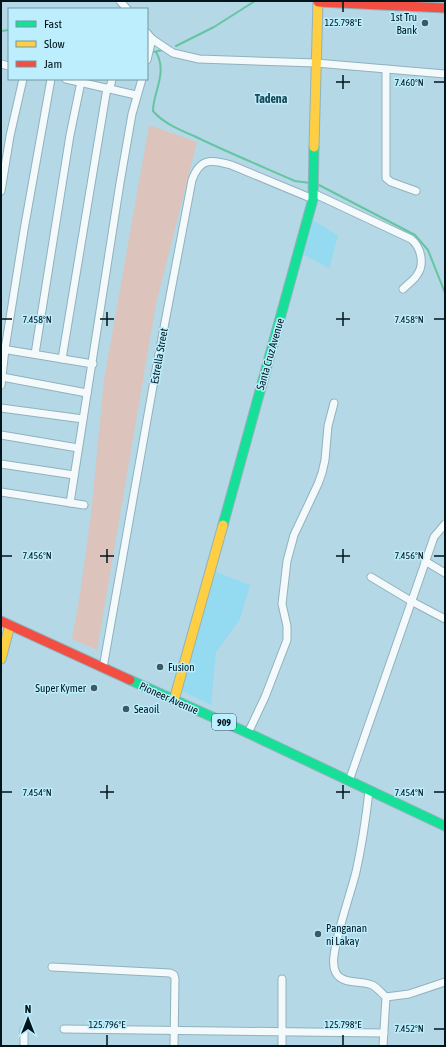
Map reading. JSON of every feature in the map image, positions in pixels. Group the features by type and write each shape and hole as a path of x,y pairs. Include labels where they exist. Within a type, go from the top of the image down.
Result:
{"main road":[{"path":"318,1 381,3 445,8"},
{"name":"Santa Cruz Avenue","path":"174,700 313,196 318,1"},
{"name":"Pioneer Avenue","path":"1,622 248,733 445,826"},
{"path":"1,659 10,626"}],"street":[{"path":"149,36 173,53 199,59 316,63 445,74"},
{"path":"148,48 149,36"},
{"path":"386,69 386,178 391,182 416,191"},
{"path":"1,191 10,136 23,80"},
{"path":"1,385 3,349 52,80"},
{"path":"71,80 136,95"},
{"path":"62,358 109,88 112,80"},
{"path":"70,503 93,364 120,183 136,95 142,80"},
{"path":"35,354 70,135 81,82"},
{"name":"Estrella Street","path":"103,668 155,374 190,188 195,172 205,162 219,162 313,196 411,239 416,243 421,257 420,269 417,276 403,289"},
{"path":"3,349 93,364"},
{"path":"2,378 87,393"},
{"path":"248,733 265,697 287,640 287,626 282,604 287,561 294,535 322,473 325,460 328,426 334,403"},
{"path":"1,408 83,419"},
{"path":"1,435 78,448"},
{"path":"1,464 74,475"},
{"path":"1,492 84,505"},
{"path":"349,781 425,561 434,537 445,524"},
{"path":"425,561 445,573"},
{"path":"371,577 411,602 445,619"},
{"path":"369,791 362,842 349,898 339,932 334,966 339,977 345,980 371,985 378,989 386,997 383,1046"},
{"path":"52,967 170,973 174,975 174,1046"},
{"path":"282,979 282,1046"},
{"path":"386,997 409,994 445,982"},
{"path":"64,1029 384,1033"},
{"path":"24,1030 24,1046"}],"shaded area":[{"path":"149,125 197,142 156,304 97,650 72,639 91,515 104,380"},
{"path":"313,220 338,236 329,268 304,255"},
{"path":"216,572 250,585 240,619 216,652 211,705 182,691"}],"waterway":[{"path":"176,46 214,27 255,1"},
{"path":"1,31 8,30"},
{"path":"153,52 163,50"},
{"path":"156,52 161,67 153,111 157,115 178,129 231,153 295,181 310,183"},
{"path":"319,185 415,235 428,250 445,293"}],"traffic: fast":[{"path":"223,525 313,199 314,147"},
{"path":"130,680 248,733 445,826"}],"traffic: slow":[{"path":"314,147 318,1"},
{"path":"174,700 223,525"},
{"path":"1,659 10,625"}],"traffic: jam":[{"path":"318,2 445,8"},
{"path":"1,621 130,680"}],"place":[{"name":"1st Tru Bank","path":"425,23"},
{"name":"Fusion","path":"160,667"},
{"name":"Super Kymer","path":"94,688"},
{"name":"Seaoil","path":"126,709"},
{"name":"Panganan ni Lakay","path":"318,934"}],"district":[{"name":"Tadena","path":"271,99"}]}
